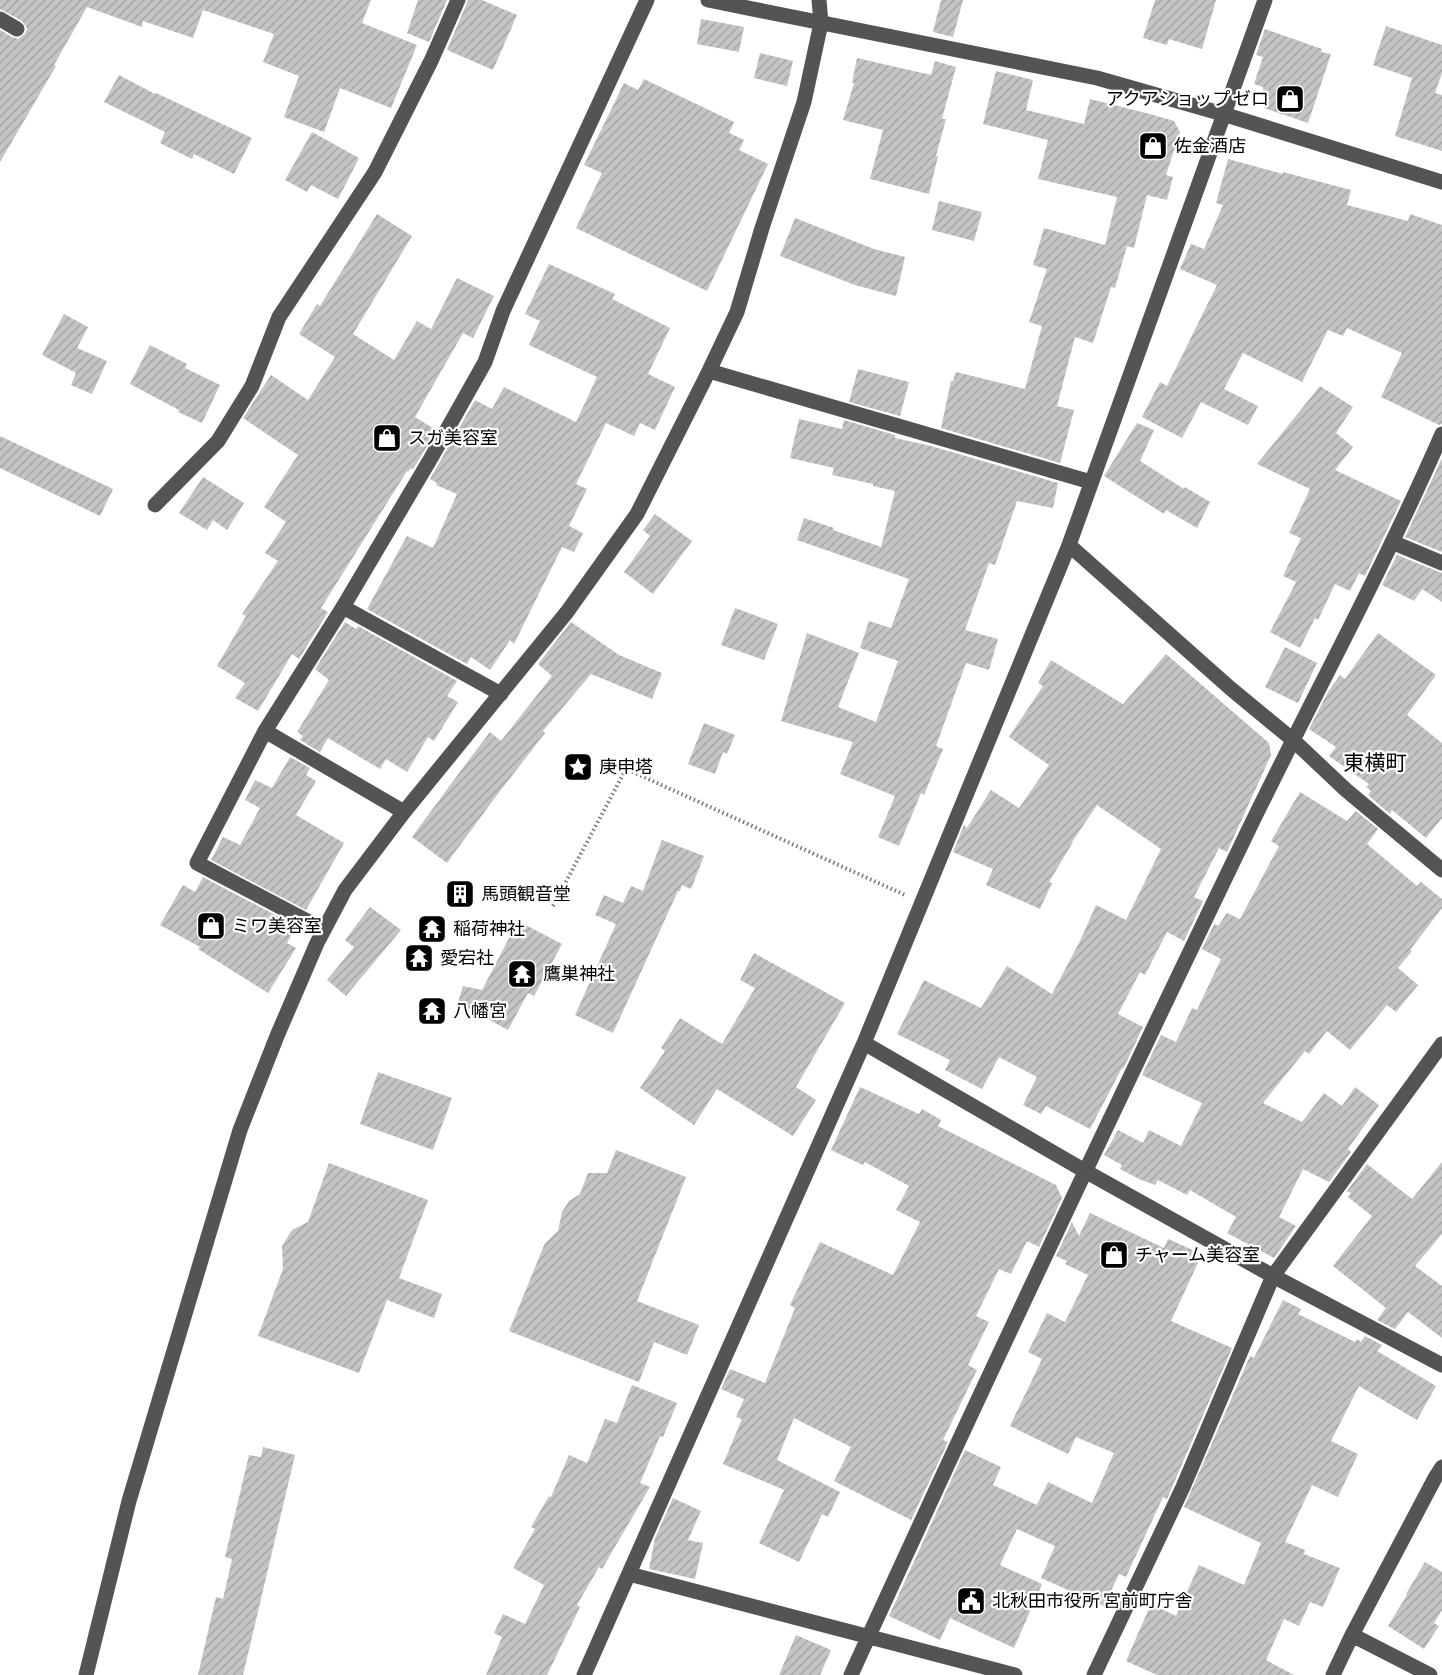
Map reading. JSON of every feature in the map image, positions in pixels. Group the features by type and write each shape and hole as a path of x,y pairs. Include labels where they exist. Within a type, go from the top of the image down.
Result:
{"street":[{"path":"155,504 218,441 252,386 279,317 375,172 431,61 458,0"},
{"path":"324,930 197,863 266,731 343,607 485,362 503,311 647,0"},
{"path":"708,0 1097,78 1224,114 1442,182"},
{"path":"86,1675 129,1501 240,1131 277,1036 324,930 345,890 404,812 567,612 637,514 737,312 765,218 804,102 821,23 819,0"},
{"path":"584,1675 864,1042 1069,545 1265,0"},
{"path":"0,19 17,29"},
{"path":"709,371 1091,483"},
{"path":"851,1675 1085,1171 1293,740 1392,542 1442,434"},
{"path":"1392,542 1442,563"},
{"path":"1069,545 1230,688 1293,740 1346,790 1442,870"},
{"path":"343,607 501,694"},
{"path":"266,731 404,812"},
{"path":"864,1042 1085,1171 1273,1276 1442,1365"},
{"path":"1094,1675 1182,1487 1273,1276 1442,1044"},
{"path":"1333,1675 1442,1467"},
{"path":"629,1574 1015,1675"},
{"path":"1352,1635 1430,1675"}],"path":[{"path":"553,906 626,769 922,902"}],"building":[{"path":"0,0 371,0 362,23 417,45 391,108 340,88 324,132 284,117 299,76 263,62 274,34 203,10 193,38 143,21 142,27 87,7 54,65 56,66 0,162 0,30 18,39 25,34 27,28 22,21 0,9"},
{"path":"418,0 447,0 429,42 407,33"},
{"path":"468,0 482,0 517,15 493,70 447,50"},
{"path":"941,0 963,0 953,37 933,32"},
{"path":"1155,0 1216,0 1202,49 1169,39 1167,45 1143,38"},
{"path":"701,19 744,27 739,52 697,44"},
{"path":"1386,26 1442,45 1442,73 1435,93 1442,95 1442,151 1395,136 1412,78 1373,65"},
{"path":"1265,29 1331,54 1308,123 1264,108 1263,87 1254,84 1263,57 1256,55"},
{"path":"760,53 793,61 787,86 754,78"},
{"path":"857,58 931,75 935,61 956,67 942,119 946,119 929,194 870,179 883,130 843,120 854,83 852,83"},
{"path":"996,71 1033,80 1026,110 1084,124 1090,99 1174,121 1180,132 1166,175 1173,177 1167,200 1147,195 1134,248 1127,246 1115,288 1111,287 1093,343 1075,337 1057,406 1074,410 1060,463 941,428 951,381 956,372 1025,389 1042,326 1029,322 1047,269 1033,265 1044,228 1105,245 1117,197 1038,179 1048,140 983,124"},
{"path":"119,75 252,138 234,174 194,154 192,159 160,143 165,132 104,102"},
{"path":"644,79 734,122 729,133 744,140 739,150 768,164 707,291 576,228 602,173 584,165 624,83 638,90"},
{"path":"312,132 359,158 338,199 311,185 307,192 285,180"},
{"path":"1228,159 1351,190 1347,205 1408,221 1410,214 1442,225 1442,424 1439,425 1381,397 1402,353 1347,328 1343,336 1328,330 1302,382 1243,353 1224,389 1258,406 1248,425 1201,402 1182,438 1142,417 1160,382 1167,386 1217,285 1180,269 1191,244 1204,249 1223,205 1216,203"},
{"path":"939,201 982,212 974,241 932,230"},
{"path":"377,214 412,236 353,334 394,360 417,321 431,329 457,278 494,296 473,338 463,333 415,417 436,430 423,453 413,469 407,471 321,608 328,612 299,659 292,654 258,711 235,698 245,683 217,666 246,616 242,614 278,561 265,553 286,522 264,507 298,455 243,418 271,375 308,400 335,357 299,334 317,304 320,306"},
{"path":"795,218 874,249 905,257 896,296 855,285 780,256"},
{"path":"549,264 615,294 612,299 670,328 648,374 675,387 655,430 640,423 634,436 606,423 576,484 587,489 569,526 583,533 574,552 562,547 514,644 510,640 490,670 471,657 467,664 367,609 407,536 433,548 457,494 436,485 437,483 430,479 475,400 492,409 504,387 576,422 597,377 529,345 540,321 525,314"},
{"path":"64,314 88,327 77,348 107,361 92,394 71,385 76,373 42,355"},
{"path":"150,345 187,364 185,368 220,385 202,423 130,384"},
{"path":"858,369 909,382 900,416 849,402"},
{"path":"1320,386 1353,407 1336,433 1353,447 1335,470 1401,501 1365,576 1359,573 1350,591 1335,584 1318,620 1315,618 1300,648 1270,632 1296,582 1283,576 1301,538 1289,533 1310,489 1257,464"},
{"path":"799,419 842,429 844,420 895,435 895,438 931,446 1058,483 1053,508 1017,501 995,565 989,563 965,630 998,639 989,670 966,663 936,746 943,749 924,795 921,793 899,846 878,837 895,796 840,774 853,742 781,721 807,633 859,653 838,707 876,722 898,661 860,648 869,621 891,628 909,579 797,540 804,518 881,547 895,491 832,475 834,468 790,458"},
{"path":"1137,423 1154,430 1140,461 1184,489 1185,487 1210,502 1197,528 1166,510 1164,514 1104,476"},
{"path":"0,436 113,489 100,516 0,468"},
{"path":"1442,458 1442,552 1405,537"},
{"path":"203,477 244,503 227,530 213,520 207,530 179,513"},
{"path":"655,514 692,541 653,594 624,572 650,536 643,530"},
{"path":"1397,555 1442,573 1442,602 1422,589 1414,601 1382,585"},
{"path":"735,608 778,624 764,660 721,645"},
{"path":"345,622 356,629 358,626 457,681 447,696 458,702 434,741 428,737 407,772 386,759 380,769 328,738 320,752 300,740 303,736 297,732 329,680 315,669"},
{"path":"571,622 619,655 662,673 652,699 591,674 543,731 545,733 447,863 412,837 490,732 501,741 552,676 538,664"},
{"path":"1378,633 1436,675 1407,715 1442,743 1442,818 1426,838 1392,810 1390,814 1368,795 1371,791 1366,787 1369,784 1329,756 1336,747 1309,729 1328,692 1340,675 1345,679"},
{"path":"1285,647 1317,663 1298,703 1265,687"},
{"path":"1166,654 1269,743 1271,755 1227,852 1219,848 1194,897 1203,901 1184,941 1167,932 1145,975 1140,972 1118,1014 1143,1027 1090,1129 1046,1106 1041,1114 1023,1105 1037,1077 999,1057 982,1089 945,1070 950,1060 897,1034 924,980 981,1008 1007,966 1052,994 1096,905 1126,920 1161,849 1097,805 1049,882 1052,883 1040,909 986,885 993,869 953,852 964,825 967,828 991,790 1019,808 1049,765 1009,737 1043,686 1038,683 1051,660 1123,704"},
{"path":"704,723 735,735 727,754 723,752 715,774 688,764"},
{"path":"290,757 310,768 306,775 316,781 296,815 344,843 306,910 211,860 223,837 240,845 260,808 245,800 255,780 272,788"},
{"path":"1300,792 1347,821 1356,811 1378,829 1367,844 1417,886 1421,882 1442,899 1442,908 1398,968 1418,985 1396,1012 1387,1005 1350,1050 1327,1031 1309,1054 1305,1051 1263,1103 1302,1122 1324,1093 1342,1106 1355,1087 1379,1105 1348,1149 1351,1152 1329,1182 1303,1169 1279,1217 1296,1226 1274,1258 1227,1233 1236,1217 1190,1190 1187,1195 1158,1180 1155,1185 1139,1179 1120,1169 1122,1165 1104,1155 1118,1130 1143,1143 1149,1130 1181,1146 1202,1103 1142,1075 1161,1035 1176,1042 1192,1008 1197,1010 1221,959 1202,949 1214,924 1218,926 1227,913 1240,919 1279,846 1271,841"},
{"path":"662,840 704,856 691,889 682,885 678,891 613,1033 575,1015 616,924 595,915 604,895 623,903 631,886 643,891"},
{"path":"203,877 296,926 287,943 296,948 268,993 198,949 200,947 160,925 183,885 195,892"},
{"path":"370,907 401,930 346,996 327,980 354,947 345,940"},
{"name":"鷹巣神社","path":"518,921 562,944 534,996 528,993 508,1030 458,1003 463,986 482,990"},
{"path":"754,953 845,1003 796,1087 816,1100 793,1136 717,1089 694,1125 640,1088 665,1051 661,1048 680,1018 722,1044 755,988 740,980"},
{"path":"378,1072 452,1098 433,1150 360,1124"},
{"path":"860,1087 919,1114 922,1109 941,1120 938,1126 1056,1185 1062,1198 1039,1247 1027,1241 1011,1274 999,1269 976,1316 989,1322 968,1365 977,1370 943,1440 948,1442 911,1520 834,1481 851,1447 794,1418 777,1460 840,1492 828,1517 822,1514 799,1562 759,1543 784,1490 723,1464 742,1419 736,1417 744,1399 721,1389 730,1369 765,1383 795,1308 790,1305 820,1242 893,1275 920,1222 896,1210 909,1186 865,1162 863,1165 831,1150"},
{"path":"616,1150 686,1177 637,1301 699,1325 687,1355 654,1342 639,1382 509,1331 545,1243 558,1231 562,1212 569,1201 580,1194 588,1173 607,1173"},
{"path":"1442,1162 1442,1234 1415,1266 1442,1286 1442,1338 1408,1312 1395,1329 1377,1320 1386,1308 1333,1266 1372,1216 1348,1197 1351,1193 1347,1191 1367,1164 1412,1199"},
{"path":"329,1163 428,1200 399,1278 442,1294 434,1318 387,1300 359,1373 258,1336 283,1269 282,1246 292,1230 308,1222"},
{"path":"1090,1213 1164,1248 1168,1239 1202,1254 1171,1321 1232,1348 1167,1499 1163,1497 1126,1577 1119,1574 1104,1606 1041,1578 1055,1546 1017,1529 1000,1565 1042,1584 1014,1648 950,1618 940,1640 889,1616 965,1450 1001,1467 993,1485 1037,1505 1048,1482 1092,1503 1114,1453 1076,1437 1068,1454 1010,1426 1042,1359 1028,1352 1047,1313 1065,1322 1088,1275 1065,1264 1067,1261 1056,1256 1072,1222 1079,1236"},
{"path":"1283,1300 1301,1309 1298,1314 1355,1342 1357,1339 1361,1342 1365,1336 1382,1345 1377,1351 1436,1386 1417,1420 1359,1386 1331,1441 1358,1454 1338,1497 1312,1485 1285,1542 1305,1550 1304,1554 1340,1568 1323,1607 1310,1602 1299,1626 1284,1619 1266,1660 1294,1675 1157,1675 1126,1661 1151,1604 1176,1616 1199,1565 1244,1585 1261,1543 1184,1507 1250,1356 1254,1358"},
{"path":"632,1385 677,1403 640,1483 650,1487 602,1569 599,1567 577,1605 580,1607 547,1675 486,1675 502,1637 494,1633 503,1614 525,1624 544,1585 513,1568 535,1529 531,1527 549,1496 551,1497 569,1455 587,1463 605,1419 617,1423"},
{"path":"263,1447 295,1455 243,1675 198,1675 216,1597 223,1599 232,1559 225,1557 249,1455 261,1457"},
{"path":"673,1498 701,1511 688,1540 703,1543 695,1579 649,1569 655,1538"},
{"path":"1425,1562 1442,1572 1442,1610 1434,1623 1439,1626 1424,1649 1388,1626"},
{"path":"796,1635 831,1650 820,1675 779,1675"}],"place":[{"name":"アクアショップ ゼロ","path":"1290,99"},
{"name":"佐金酒店","path":"1153,146"},
{"name":"スガ美容室","path":"387,438"},
{"name":"庚申塔","path":"578,767"},
{"name":"馬頭観音堂","path":"460,894"},
{"name":"ミワ美容室","path":"211,926"},
{"name":"稲荷神社","path":"432,929"},
{"name":"愛宕社","path":"419,958"},
{"name":"鷹巣神社","path":"522,974"},
{"name":"八幡宮","path":"432,1011"},
{"name":"チャーム美容室","path":"1114,1255"},
{"name":"北秋田市役所 宮前町庁舎","path":"971,1601"}],"district":[{"name":"東横町","path":"1375,763"}]}
